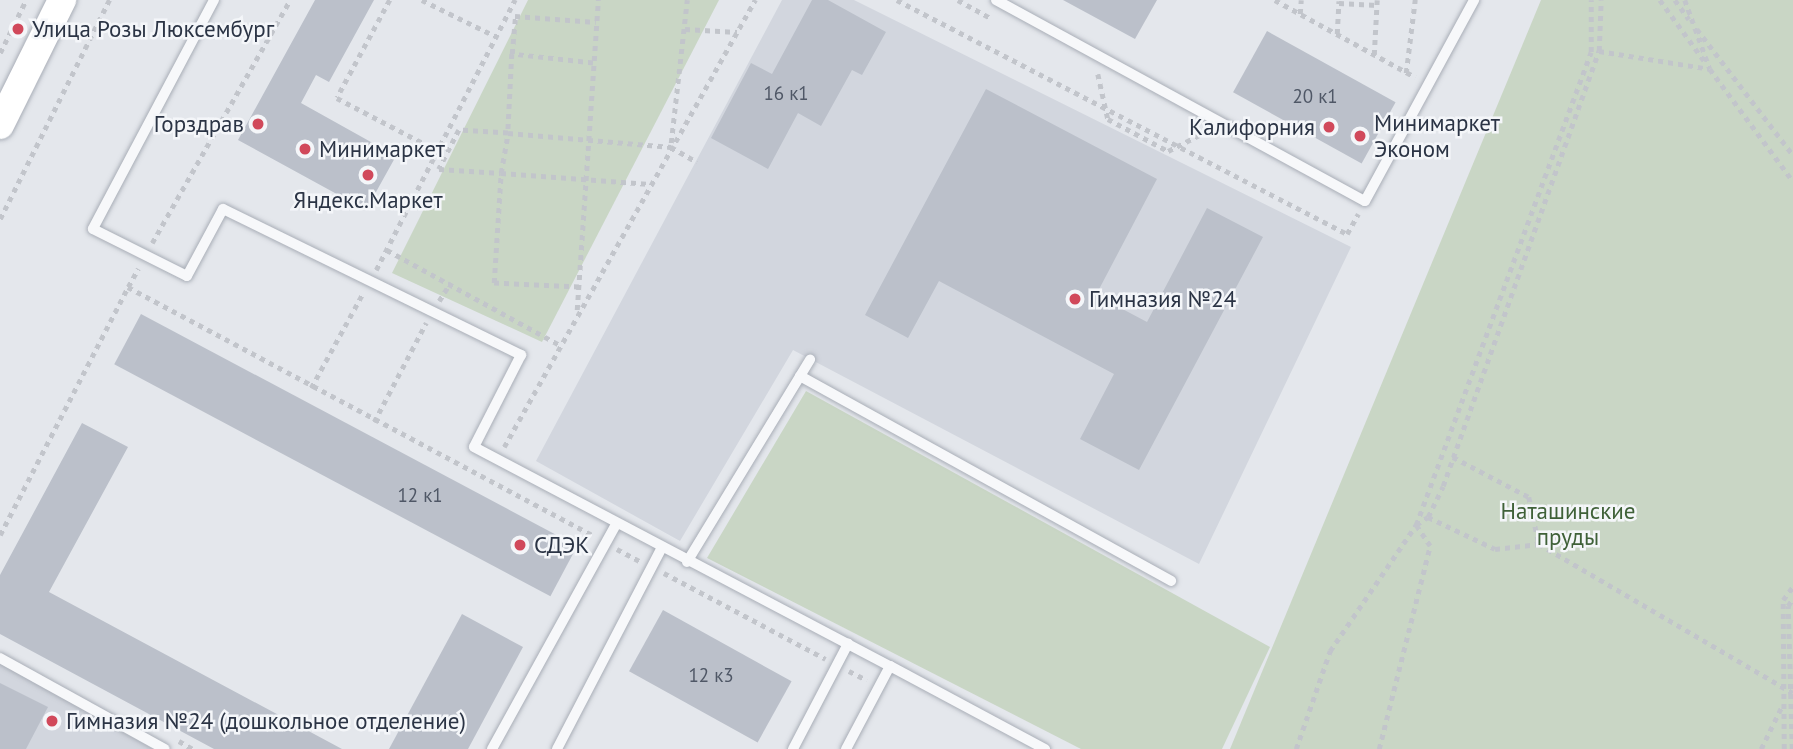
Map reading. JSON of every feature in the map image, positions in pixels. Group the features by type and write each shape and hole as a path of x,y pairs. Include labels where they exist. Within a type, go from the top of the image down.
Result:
{"street":[{"path":"0,125 62,0"}],"lane":[{"path":"214,0 93,229 187,276 223,209 521,355 474,447 661,549 848,644 1045,749"},
{"path":"996,0 1366,201 1474,0"},
{"path":"687,562 810,359"},
{"path":"800,376 1171,581"},
{"path":"492,749 616,524"},
{"path":"557,749 661,549"},
{"path":"793,749 848,644"},
{"path":"0,658 165,749"},
{"path":"846,749 890,666"}],"path":[{"path":"0,53 26,0"},
{"path":"0,219 109,0"},
{"path":"0,535 145,255 290,0"},
{"path":"390,0 337,98 436,150"},
{"path":"422,0 495,36"},
{"path":"311,388 387,250 515,0"},
{"path":"577,314 598,0"},
{"path":"671,147 687,0"},
{"path":"128,287 374,422 487,478 755,0"},
{"path":"897,0 1347,234 1359,213 1352,209"},
{"path":"958,0 993,19"},
{"path":"1275,0 1408,74 1415,0"},
{"path":"1300,14 1301,0"},
{"path":"1296,749 1330,651 1416,525 1591,52 1591,0"},
{"path":"1416,525 1428,517 1453,457 1599,51 1601,0"},
{"path":"1660,0 1793,181"},
{"path":"1675,0 1793,155"},
{"path":"1685,0 1710,69"},
{"path":"1337,35 1339,1 1377,3 1374,55"},
{"path":"579,287 494,283 501,173 508,133 515,16 596,22"},
{"path":"685,29 737,33"},
{"path":"1599,51 1710,69"},
{"path":"512,54 593,63"},
{"path":"1089,70 1101,76 1106,110"},
{"path":"650,184 439,170 459,130 671,147 696,162"},
{"path":"1177,146 1207,131 1219,138"},
{"path":"387,250 451,282 560,345"},
{"path":"374,422 432,312 451,282"},
{"path":"1453,457 1529,497 1539,544"},
{"path":"1428,517 1495,550 1539,544 1792,693"},
{"path":"1379,749 1430,546 1416,525"},
{"path":"1784,749 1783,600 1793,586"},
{"path":"1792,749 1788,606 1793,598"},
{"path":"1761,749 1792,693"}],"shaded area":[{"name":"Гимназия №24","path":"782,0 854,0 1351,247 1199,564 793,350 680,541 536,461"},
{"name":"Гимназия №24 (дошкольное отделение)","path":"0,663 22,675 153,749 0,749"}],"green space":[{"path":"528,0 719,0 542,342 392,273"},
{"name":"Наташинские пруды","path":"1541,0 1793,0 1793,749 1230,749"},
{"path":"806,391 1270,647 1222,749 1081,749 707,558"}],"building":[{"path":"315,0 374,0 329,82 316,75 301,103 396,156 366,210 238,140"},
{"path":"812,0 828,0 886,32 862,75 852,70 821,126 798,113 768,169 711,138 751,63 772,74"},
{"path":"1063,0 1157,0 1135,39"},
{"path":"1267,31 1396,102 1362,163 1233,92"},
{"path":"986,89 1157,179 1096,295 1147,322 1207,208 1263,237 1139,470 1080,439 1114,374 939,281 908,338 865,315"},
{"path":"141,314 577,546 550,596 114,364"},
{"path":"82,423 128,447 49,592 342,749 214,749 0,634 0,575"},
{"path":"663,610 792,681 758,742 629,671"},
{"path":"462,614 523,647 468,749 389,749"},
{"path":"0,683 48,707 26,749 0,749"}],"place":[{"name":"Улица Розы Люксембург","path":"18,29"},
{"name":"Горздрав","path":"258,124"},
{"name":"Калифорния","path":"1329,127"},
{"name":"Минимаркет Эконом","path":"1360,136"},
{"name":"Минимаркет","path":"305,149"},
{"name":"Яндекс.Маркет","path":"368,175"},
{"name":"Гимназия №24","path":"1075,299"},
{"name":"СДЭК","path":"520,545"},
{"name":"Гимназия №24 (дошкольное отделение)","path":"52,721"}]}
